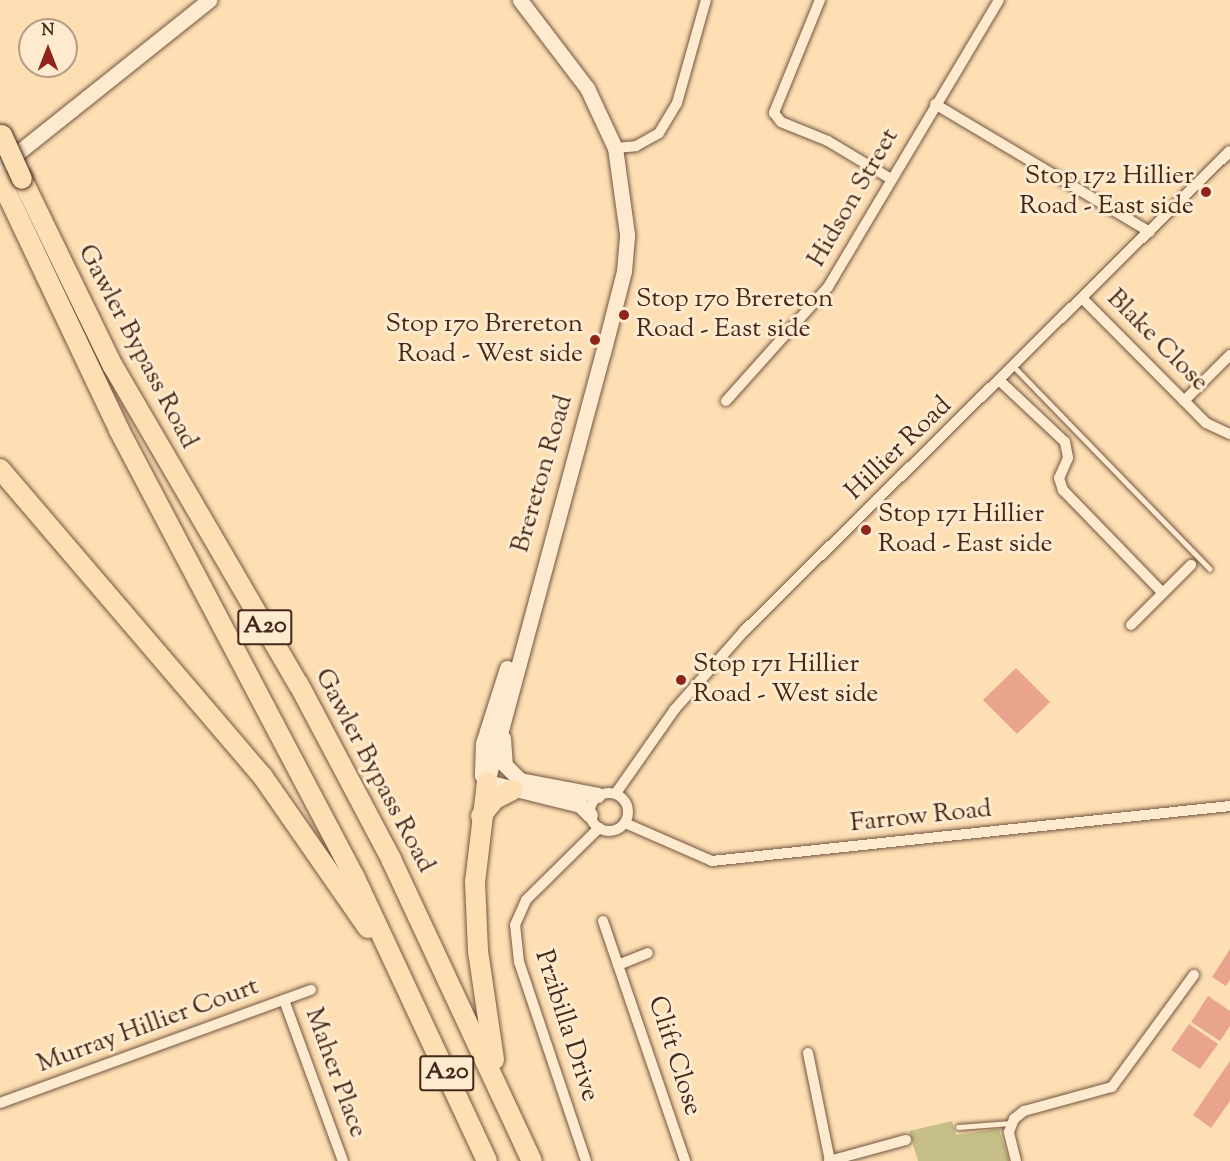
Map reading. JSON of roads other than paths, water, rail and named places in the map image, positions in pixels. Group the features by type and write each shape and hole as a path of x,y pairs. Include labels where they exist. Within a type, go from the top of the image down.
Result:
{"highway":[{"name":"Gawler Bypass Road","path":"1,132 118,376 342,765 497,1080 532,1161"},
{"name":"Gawler Bypass Road","path":"2,185 119,430 406,985 487,1161"},
{"path":"0,469 263,777 406,985"},
{"path":"487,782 481,816 475,882 478,951 497,1080"},
{"path":"481,816 495,799 513,790"}],"street":[{"path":"0,168 209,0"},
{"name":"Brereton Road","path":"487,782 533,597 624,272 625,206 615,148 587,88 520,0"},
{"path":"615,148 636,146 659,133 677,103 706,0"},
{"path":"820,0 774,113 781,122 828,141 891,178"},
{"name":"Hidson Street","path":"726,401 828,287 999,0"},
{"path":"935,104 1150,232"},
{"name":"Hillier Road","path":"616,793 675,709 744,631 1014,368 1230,151"},
{"name":"Blake Close","path":"1082,298 1206,423 1230,434"},
{"path":"1184,401 1230,355"},
{"path":"1000,381 1065,442 1068,458 1059,478 1063,490 1162,592"},
{"path":"1131,625 1191,565"},
{"name":"Brereton Road","path":"487,782 479,767 483,742 533,597"},
{"name":"Brereton Road","path":"504,711 503,756 514,775 598,795"},
{"path":"487,782 580,805 594,822 610,831 625,823 628,806 616,793 598,795 594,822"},
{"name":"Farrow Road","path":"625,823 712,861 1230,806"},
{"name":"Przibilla Drive","path":"586,1161 519,962 515,926 526,900 594,822"},
{"name":"Clift Close","path":"603,921 685,1161"},
{"path":"618,965 648,953"},
{"path":"1016,1161 1011,1123 1024,1111 1112,1086 1194,975"},
{"name":"Murray Hillier Court","path":"0,1103 311,990"},
{"name":"Maher Place","path":"284,1000 344,1161"},
{"path":"808,1053 829,1161 906,1140"}],"lane":[{"path":"1014,368 1210,569"},
{"path":"958,1127 1011,1123"}],"place":[{"name":"Stop 172 Hillier Road - East side","path":"1206,192"},
{"name":"Stop 170 Brereton Road - East side","path":"624,315"},
{"name":"Stop 170 Brereton Road - West side","path":"595,340"},
{"name":"Stop 171 Hillier Road - East side","path":"866,530"},
{"name":"Stop 171 Hillier Road - West side","path":"681,680"}]}
